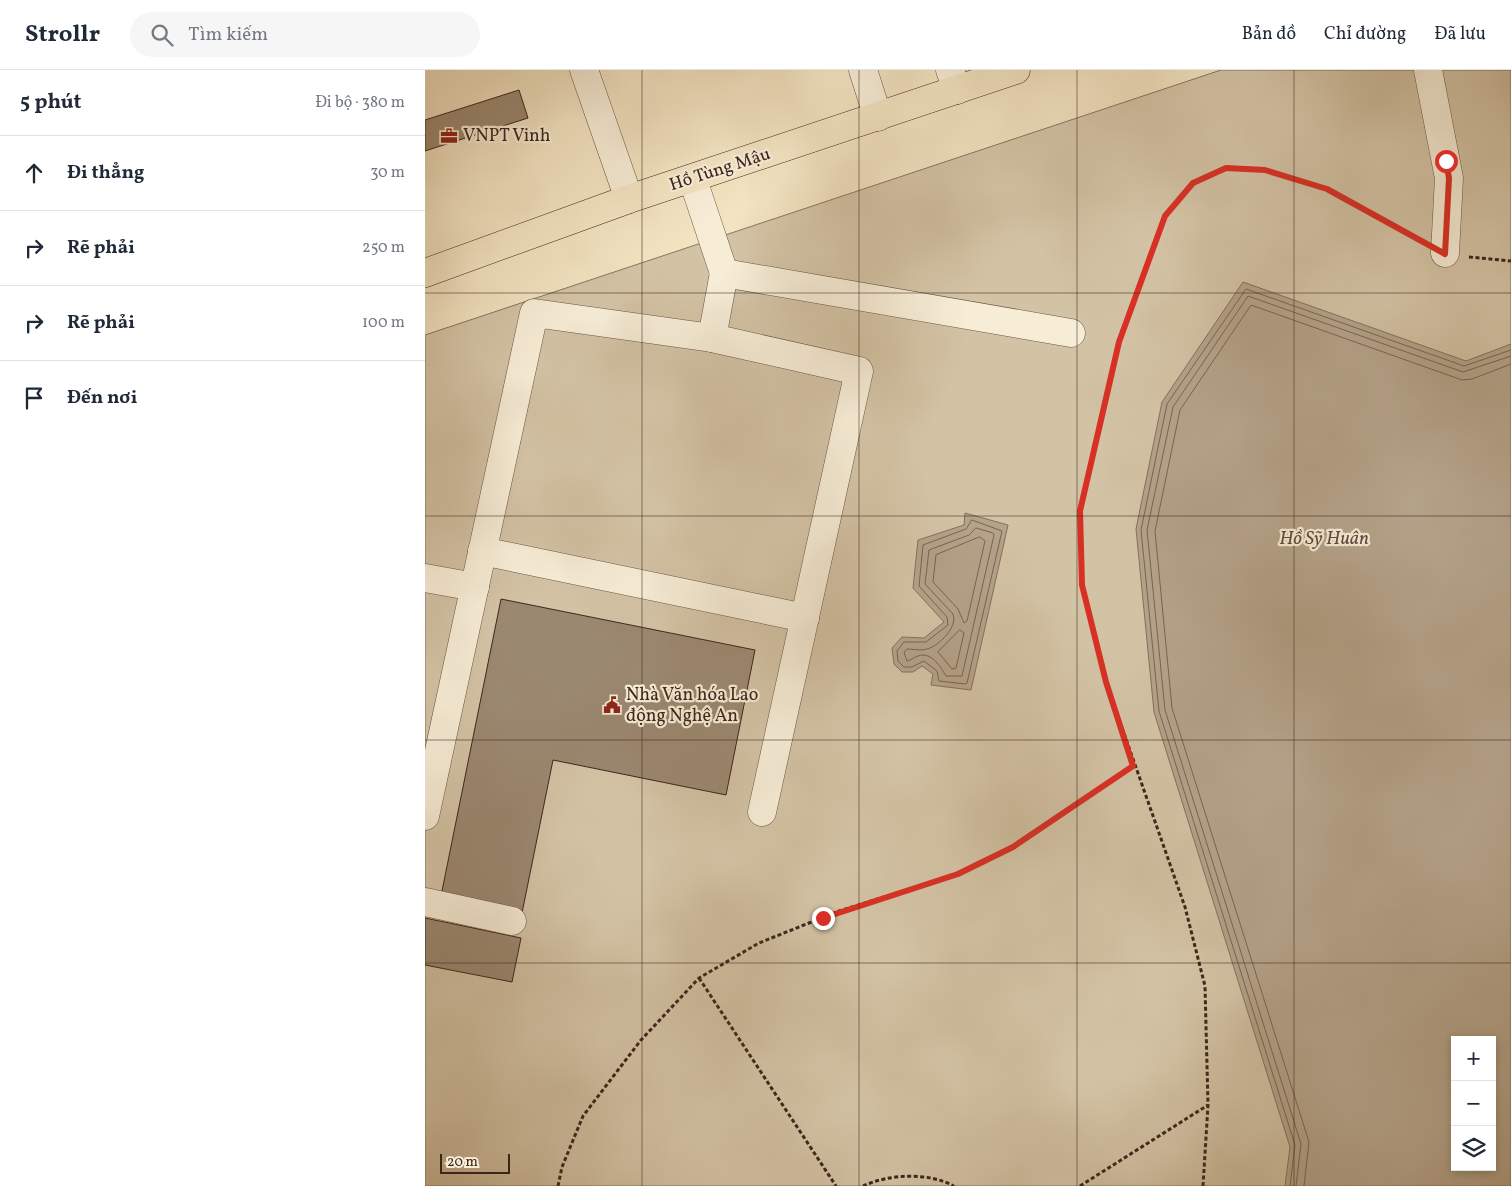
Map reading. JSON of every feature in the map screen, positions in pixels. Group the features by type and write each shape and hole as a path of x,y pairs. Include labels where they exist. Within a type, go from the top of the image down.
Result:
{"main road":[{"name":"Hồ Tùng Mậu","path":"425,273 629,199 693,180 878,117 953,80 1016,70"}],"street":[{"path":"584,70 629,199"},
{"path":"863,70 878,117"},
{"path":"1428,70 1449,178 1445,254"},
{"path":"693,180 724,273 712,338"},
{"path":"724,273 1071,333"},
{"path":"425,816 433,738 475,587 534,312 712,338 859,371 762,812"},
{"path":"483,551 805,618"},
{"path":"425,578 475,587"},
{"path":"425,902 512,921"}],"path":[{"path":"1203,1186 1208,1105 1205,986 1185,907 1133,766 1106,682 1082,585 1080,511 1119,342 1165,216 1193,183 1226,168 1265,170 1327,189 1445,254 1511,261"},
{"path":"558,1186 562,1167 583,1116 641,1040 699,978 759,943 839,911 966,870 1013,847 1133,766"},
{"path":"699,978 836,1186"},
{"path":"1080,1186 1208,1105"},
{"path":"863,1186 877,1180 914,1176 954,1186"}],"shaded area":[{"path":"1221,70 1511,70 1511,1186 425,1186 425,335"}],"water":[{"name":"Hồ Sỹ Huân","path":"1243,282 1466,361 1511,344 1511,1186 1285,1186 1290,1147 1154,712 1136,529 1162,402"},
{"path":"965,513 1008,525 971,690 931,685 933,674 922,666 913,672 902,672 894,664 892,648 902,637 924,638 944,622 913,588 918,540 964,525"}],"building":[{"name":"VNPT Vinh","path":"519,90 528,118 425,151 425,120"},
{"name":"Nhà Văn hóa Lao động Nghệ An","path":"501,599 755,650 726,795 553,760 522,913 441,896"},
{"path":"425,918 521,938 512,982 425,965"}],"place":[{"name":"VNPT Vinh","path":"449,136"},
{"name":"Nhà Văn hóa Lao động Nghệ An","path":"612,705"}],"route":[{"path":"823,918 839,911 958,874 999,854 1013,847 1133,766 1106,682 1082,585 1080,511 1119,342 1165,216 1193,183 1226,168 1265,170 1327,189 1445,254 1449,178 1446,161"}]}
